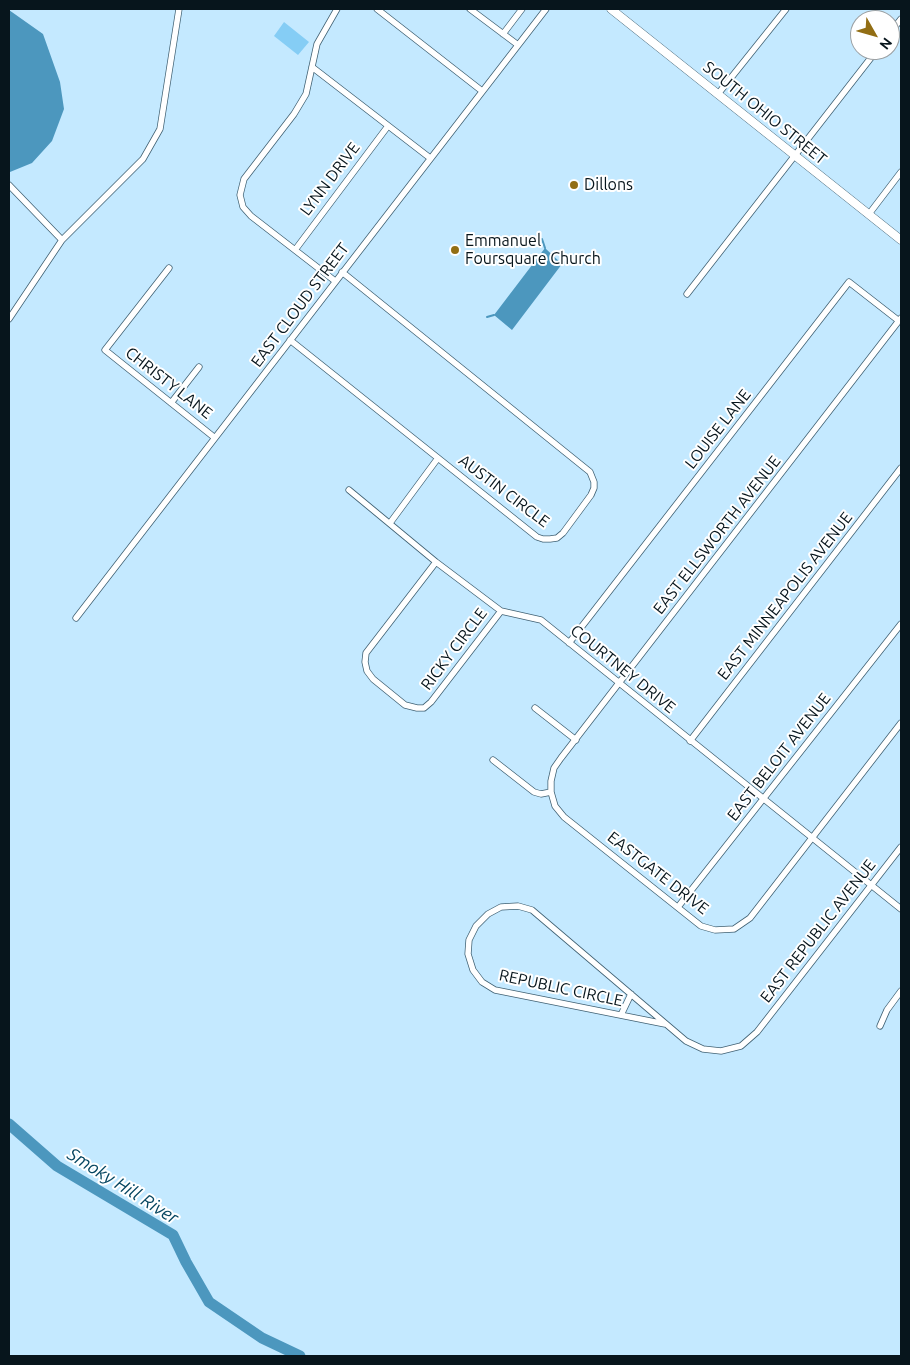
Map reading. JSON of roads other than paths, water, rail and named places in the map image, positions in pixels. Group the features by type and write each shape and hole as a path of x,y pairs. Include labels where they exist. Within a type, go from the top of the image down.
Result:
{"main road":[{"name":"SOUTH OHIO STREET","path":"611,9 901,240"}],"street":[{"path":"9,319 62,240 143,159 160,129 179,9"},
{"path":"335,281 251,216 243,207 240,195 244,179 294,114 306,94 316,44 336,9"},
{"path":"377,9 482,91"},
{"path":"470,9 518,44"},
{"path":"503,34 522,9"},
{"name":"EAST CLOUD STREET","path":"76,618 546,9"},
{"path":"718,94 786,9"},
{"path":"686,294 869,60"},
{"path":"312,67 430,158"},
{"name":"LYNN DRIVE","path":"295,250 388,126"},
{"path":"869,214 901,172"},
{"path":"9,185 62,240"},
{"name":"CHRISTY LANE","path":"169,268 105,350 216,438"},
{"name":"AUSTIN CIRCLE","path":"290,340 537,537 543,539 557,538 563,533 591,495 594,488 593,476 585,467 342,272"},
{"name":"LOUISE LANE","path":"569,643 849,282 900,320"},
{"name":"EAST ELLSWORTH AVENUE","path":"550,792 554,768 900,320"},
{"path":"171,403 200,367"},
{"path":"390,523 438,458"},
{"name":"EAST MINNEAPOLIS AVENUE","path":"690,741 901,468"},
{"name":"COURTNEY DRIVE","path":"349,490 436,562 501,611 541,620 901,909"},
{"name":"RICKY CIRCLE","path":"436,562 366,653 367,671 405,705 424,708 431,702 501,611"},
{"name":"EAST BELOIT AVENUE","path":"678,907 901,624"},
{"path":"535,708 576,740"},
{"name":"EASTGATE DRIVE","path":"550,792 555,806 564,817 701,926 715,930 734,928 750,918 901,723"},
{"path":"493,760 534,792 541,794 550,792"},
{"name":"EAST REPUBLIC AVENUE","path":"757,1032 901,847"},
{"name":"REPUBLIC CIRCLE","path":"665,1024 495,990 482,982 473,970 468,954 469,940 476,926 488,914 501,907 518,906 532,910 686,1041 703,1049 721,1051 741,1046 757,1032"},
{"path":"880,1026 887,1010 901,991"},
{"path":"621,1015 631,994"}],"waterway":[{"path":"542,239 545,248"},
{"path":"562,264 570,260"},
{"path":"487,317 494,315"},
{"name":"Smoky Hill River","path":"9,1124 57,1166 173,1235 209,1302 262,1338 300,1356"}],"place":[{"name":"Dillons","path":"574,185"},
{"name":"Emmanuel Foursquare Church","path":"455,250"}]}
